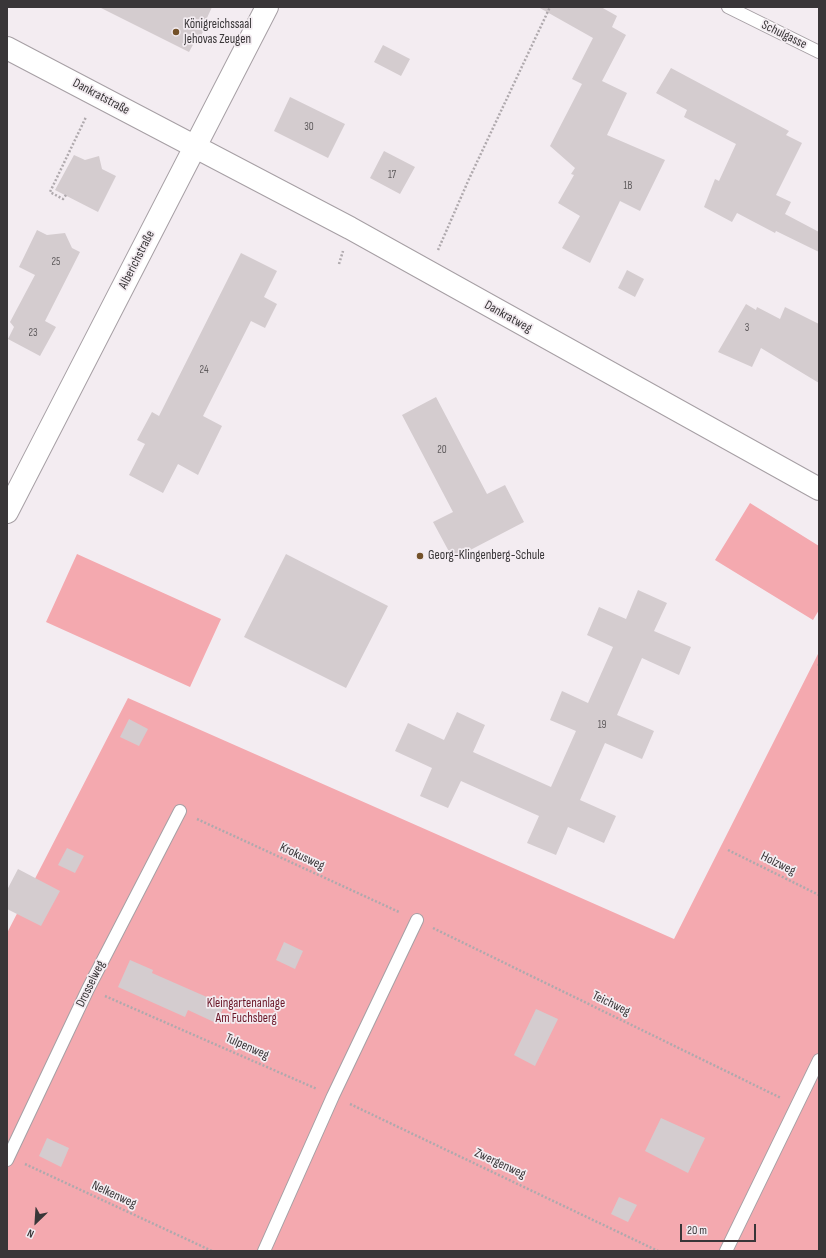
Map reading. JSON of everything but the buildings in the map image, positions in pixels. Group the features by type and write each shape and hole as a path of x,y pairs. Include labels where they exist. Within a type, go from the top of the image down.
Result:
{"street":[{"name":"Alberichstraße","path":"7,512 267,7"},
{"name":"Dankratstraße","path":"7,48 98,95 195,148"},
{"name":"Dankratweg","path":"195,148 343,225 819,489"}],"lane":[{"name":"Schulgasse","path":"728,7 819,52"},
{"name":"Drosselweg","path":"8,1158 88,989 180,811"},
{"path":"264,1251 333,1096 417,920"},
{"path":"726,1251 819,1060"}],"path":[{"path":"428,272 469,179 550,7"},
{"path":"66,195 63,199 50,192 86,117"},
{"name":"Krokusweg","path":"180,811 417,920"},
{"name":"Holzweg","path":"728,850 819,895"},
{"name":"Teichweg","path":"417,920 797,1106"},
{"name":"Tulpenweg","path":"88,989 333,1096"},
{"name":"Zwergenweg","path":"333,1096 658,1251"},
{"name":"Nelkenweg","path":"8,1158 212,1251"}],"green space":[{"path":"750,503 819,546 819,610 813,620 715,560"},
{"path":"77,554 221,619 190,687 46,622"},
{"name":"Kleingartenanlage Am Fuchsberg","path":"819,652 819,1251 7,1251 7,933 128,698 674,939"}],"place":[{"name":"Königreichssaal Jehovas Zeugen","path":"176,32"},
{"name":"Georg-Klingenberg-Schule","path":"420,556"}]}
